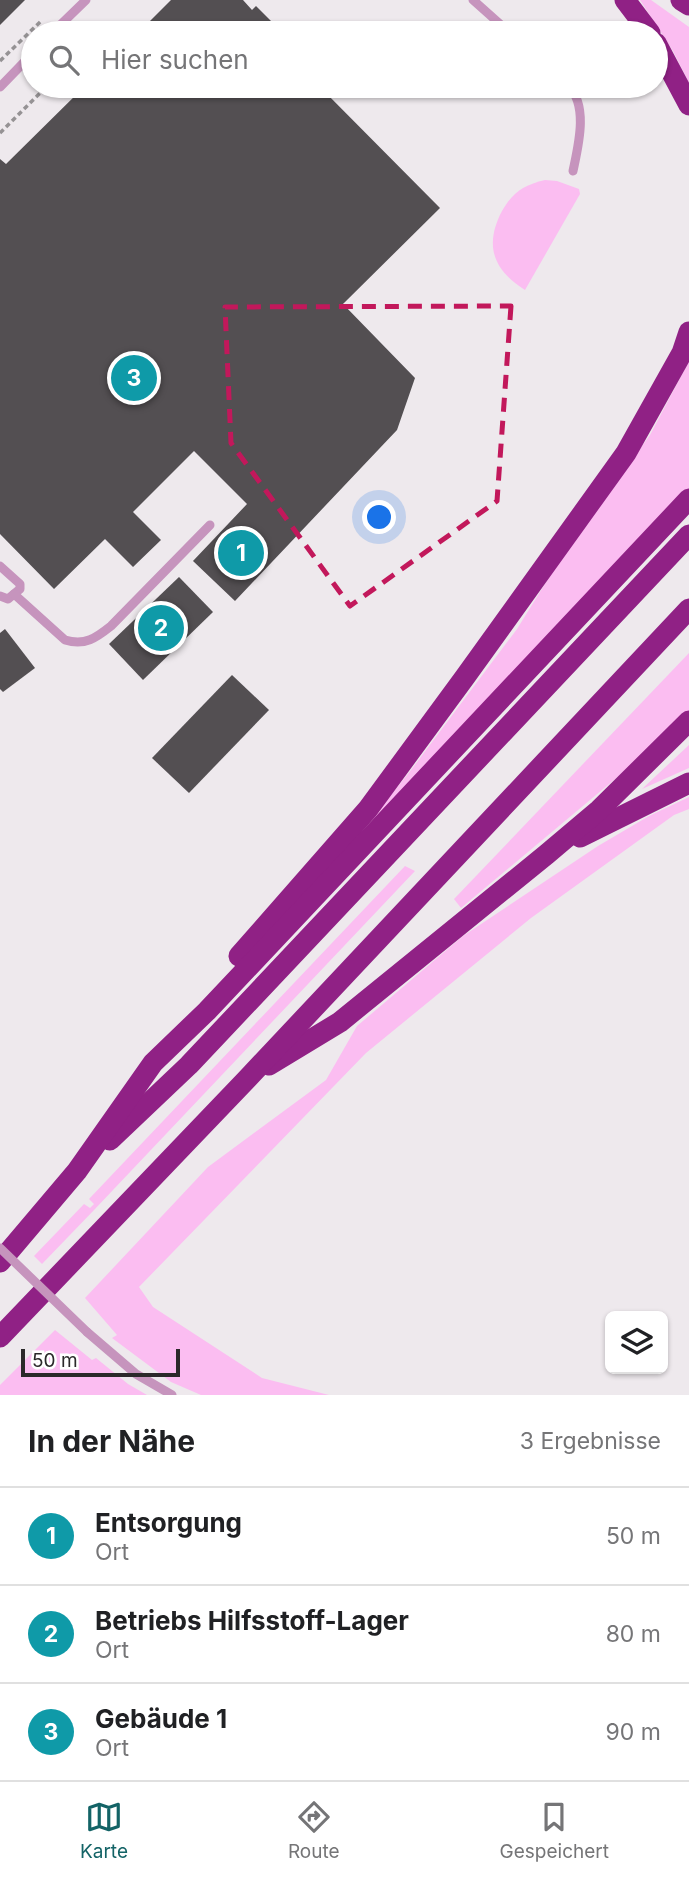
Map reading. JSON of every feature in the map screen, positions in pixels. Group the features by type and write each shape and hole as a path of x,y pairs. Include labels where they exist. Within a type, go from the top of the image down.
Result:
{"highway":[{"path":"625,0 641,21"},
{"path":"681,0 689,5"},
{"path":"668,66 689,105"},
{"path":"0,1262 77,1171 199,1002 344,838 397,771 626,453 682,354 689,332"},
{"path":"153,1063 207,1010 689,499"},
{"path":"77,1171 189,1065 689,535"},
{"path":"0,1336 247,1079 689,609"},
{"path":"247,1079 340,1022 547,854 598,810 689,721"},
{"path":"547,854 689,783"}],"lane":[{"path":"64,21 86,0"},
{"path":"473,0 497,21"},
{"path":"0,87 21,65"},
{"path":"573,171 582,129 575,98"},
{"path":"14,594 65,640 85,643 111,626 210,526"},
{"path":"0,565 20,584 20,589 8,599 0,596"},
{"path":"0,1248 87,1332 136,1374 172,1395"}],"path":[{"path":"40,21 46,15"},
{"path":"0,61 21,40"},
{"path":"0,133 35,98"}],"highlighted area":[{"path":"511,306 497,501 350,606 231,443 225,307"}],"shaded area":[{"path":"640,0 651,0 689,27 689,83 668,43 668,21 654,21"},
{"path":"545,180 557,181 579,189 580,194 525,290 505,274 499,265 493,246 494,235 502,211 510,199 525,187"},
{"path":"689,361 689,490 376,822 372,819 517,629 566,550 650,435"},
{"path":"689,653 689,711 627,769 461,908 454,899"},
{"path":"689,745 689,768 642,789"},
{"path":"689,797 689,809 674,815 531,918 366,1053 139,1287 153,1307 262,1378 329,1395 201,1395 171,1382 112,1338 117,1335 85,1298 208,1167 326,1080 357,1026 463,936 598,846 649,816"},
{"path":"405,866 415,871 42,1264 34,1256 84,1204 90,1208 94,1204 89,1199"},
{"path":"55,1330 92,1360 96,1358 128,1384 147,1395 0,1395 0,1385"}],"building":[{"path":"0,0 25,0 0,25"},
{"path":"171,0 243,0 252,10 256,6 271,21 150,21"},
{"path":"73,98 331,98 440,208 343,304 415,378 397,430 235,601 193,561 247,504 194,451 133,512 161,540 133,567 105,539 54,589 0,534 0,159 6,164"},
{"path":"179,577 213,612 143,680 109,644"},
{"path":"5,629 35,668 3,692 0,689 0,633"},
{"path":"232,675 269,710 189,793 152,758"}],"place":[{"name":"Gebäude 1","path":"134,378"},
{"name":"Entsorgung","path":"241,553"},
{"name":"Betriebs Hilfsstoff-Lager","path":"161,628"}]}
